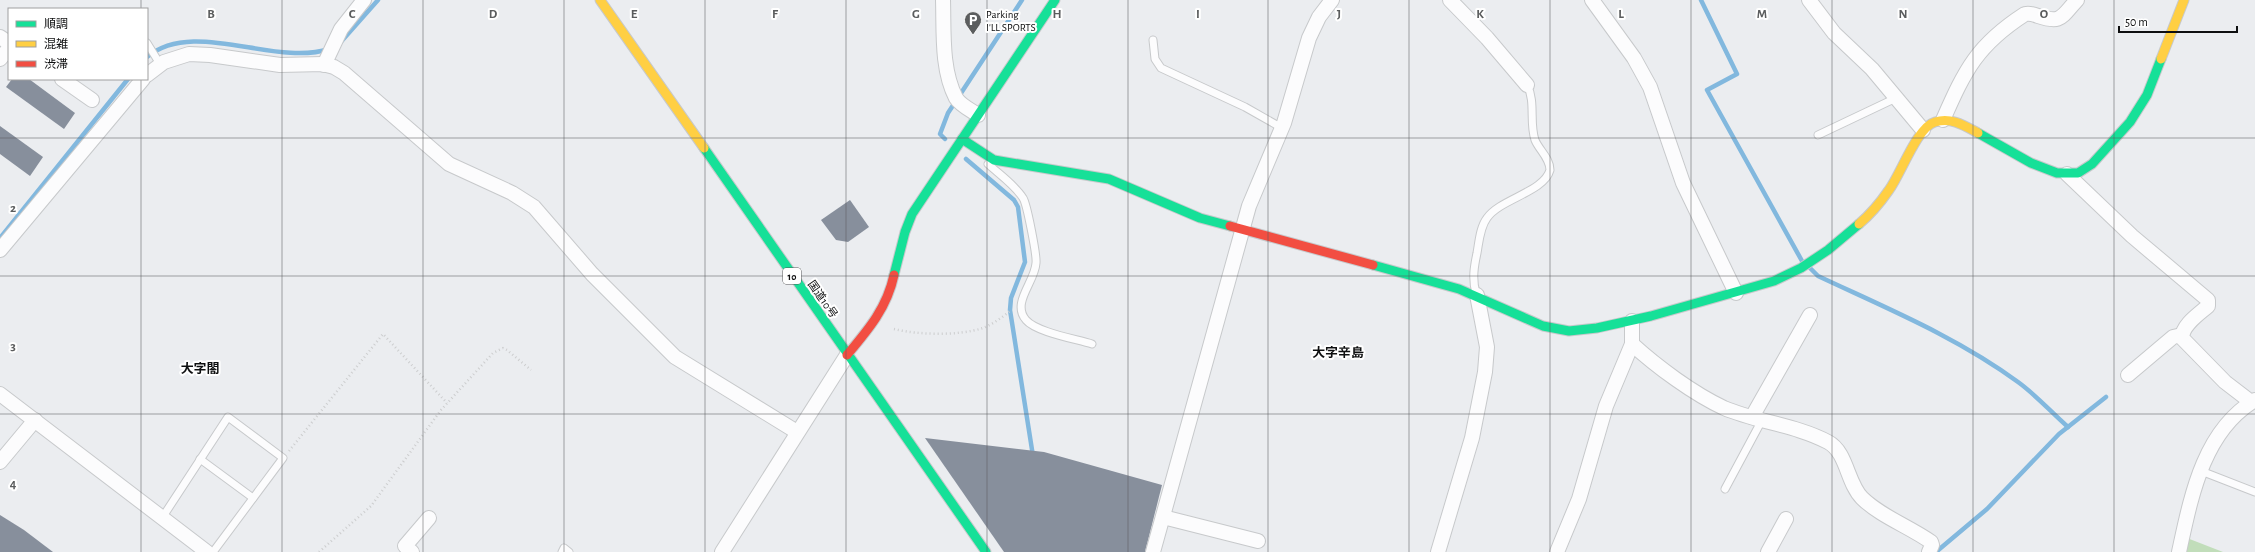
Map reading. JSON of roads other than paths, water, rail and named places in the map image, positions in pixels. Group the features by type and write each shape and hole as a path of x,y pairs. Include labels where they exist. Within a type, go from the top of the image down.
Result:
{"main road":[{"name":"国道10号","path":"600,0 986,552"},
{"path":"847,355 882,311 891,289 906,228 920,201 1055,0"},
{"path":"962,139 994,160 1109,179 1187,213 1242,230 1441,283 1477,295 1543,326 1560,330 1582,330 1632,321 1736,293 1791,274 1828,250 1858,226 1890,189 1923,130 1928,125 1943,120 1962,124 2048,170 2067,174 2078,173 2092,164 2130,122 2154,78 2184,0"}],"street":[{"path":"324,65 338,34 364,0"},
{"path":"943,0 945,50 949,75 957,99 978,115"},
{"path":"1153,552 1242,230 1254,193 1282,128 1307,42 1319,17 1332,0"},
{"path":"1450,0 1487,38 1527,85"},
{"path":"1592,0 1634,58 1650,87 1661,113 1683,183 1736,293"},
{"path":"1809,0 1834,33 1872,69 1923,130"},
{"path":"1943,120 1968,66 1990,40 2025,14 2030,13 2052,21 2058,19 2077,0"},
{"path":"0,59 8,49"},
{"path":"148,74 160,64 180,55 198,54 280,65 324,65 334,67 344,73 449,164 518,196 534,207 592,274 674,357 797,432"},
{"path":"63,80 92,100"},
{"path":"0,250 142,80"},
{"path":"2067,174 2132,236 2208,300 2208,306 2188,325 2182,334 2173,337 2128,375"},
{"path":"1438,552 1472,438 1485,372 1487,347 1477,295"},
{"path":"1757,419 1810,315"},
{"path":"1558,552 1579,499 1606,406 1632,344 1632,321"},
{"path":"2179,552 2187,516 2201,471 2210,449 2220,431 2253,401 2207,365 2185,343 2182,334"},
{"path":"1632,344 1657,364 1711,401 1725,408 1813,436 1833,445 1840,454 1852,485 1862,498 1931,542 1932,545 1929,552"},
{"path":"722,552 847,355"},
{"path":"0,394 207,552"},
{"path":"0,462 35,420"},
{"path":"1163,517 1258,541"},
{"path":"412,552 405,546 429,518"},
{"path":"1768,552 1786,519"}],"lane":[{"path":"1153,40 1154,59 1161,68 1245,107 1282,128"},
{"path":"149,46 160,64"},
{"path":"1477,295 1473,277 1474,268 1482,231 1487,218 1539,183 1550,170 1547,160 1535,138 1531,94 1527,85"},
{"path":"1818,135 1896,98"},
{"path":"981,152 984,160 1018,192 1026,203 1036,264 1034,276 1022,301 1022,312 1030,324 1092,344"},
{"path":"162,518 228,417 283,458 213,552"},
{"path":"1725,489 1757,419"},
{"path":"200,459 253,498"},
{"path":"2201,471 2255,492"},
{"path":"562,552 564,548 570,552"}],"waterway":[{"path":"339,44 378,0"},
{"path":"945,139 940,134 948,113 1022,0"},
{"path":"1701,0 1737,74 1707,90 1802,261"},
{"path":"148,56 166,46 188,42 211,42 284,52 307,53 329,49"},
{"path":"0,238 127,80"},
{"path":"966,159 1014,200 1018,207 1025,262 1011,298 1010,310 1033,456"},
{"path":"1809,267 1818,276 1921,324 1971,351 2025,387 2068,427"},
{"path":"1936,552 1987,509 2059,434 2106,397"}],"place":[{"name":"Parking I'LL SPORTS","path":"973,35"}],"district":[{"name":"大字辛島","path":"1338,352"},
{"name":"大字閤","path":"200,368"}]}
